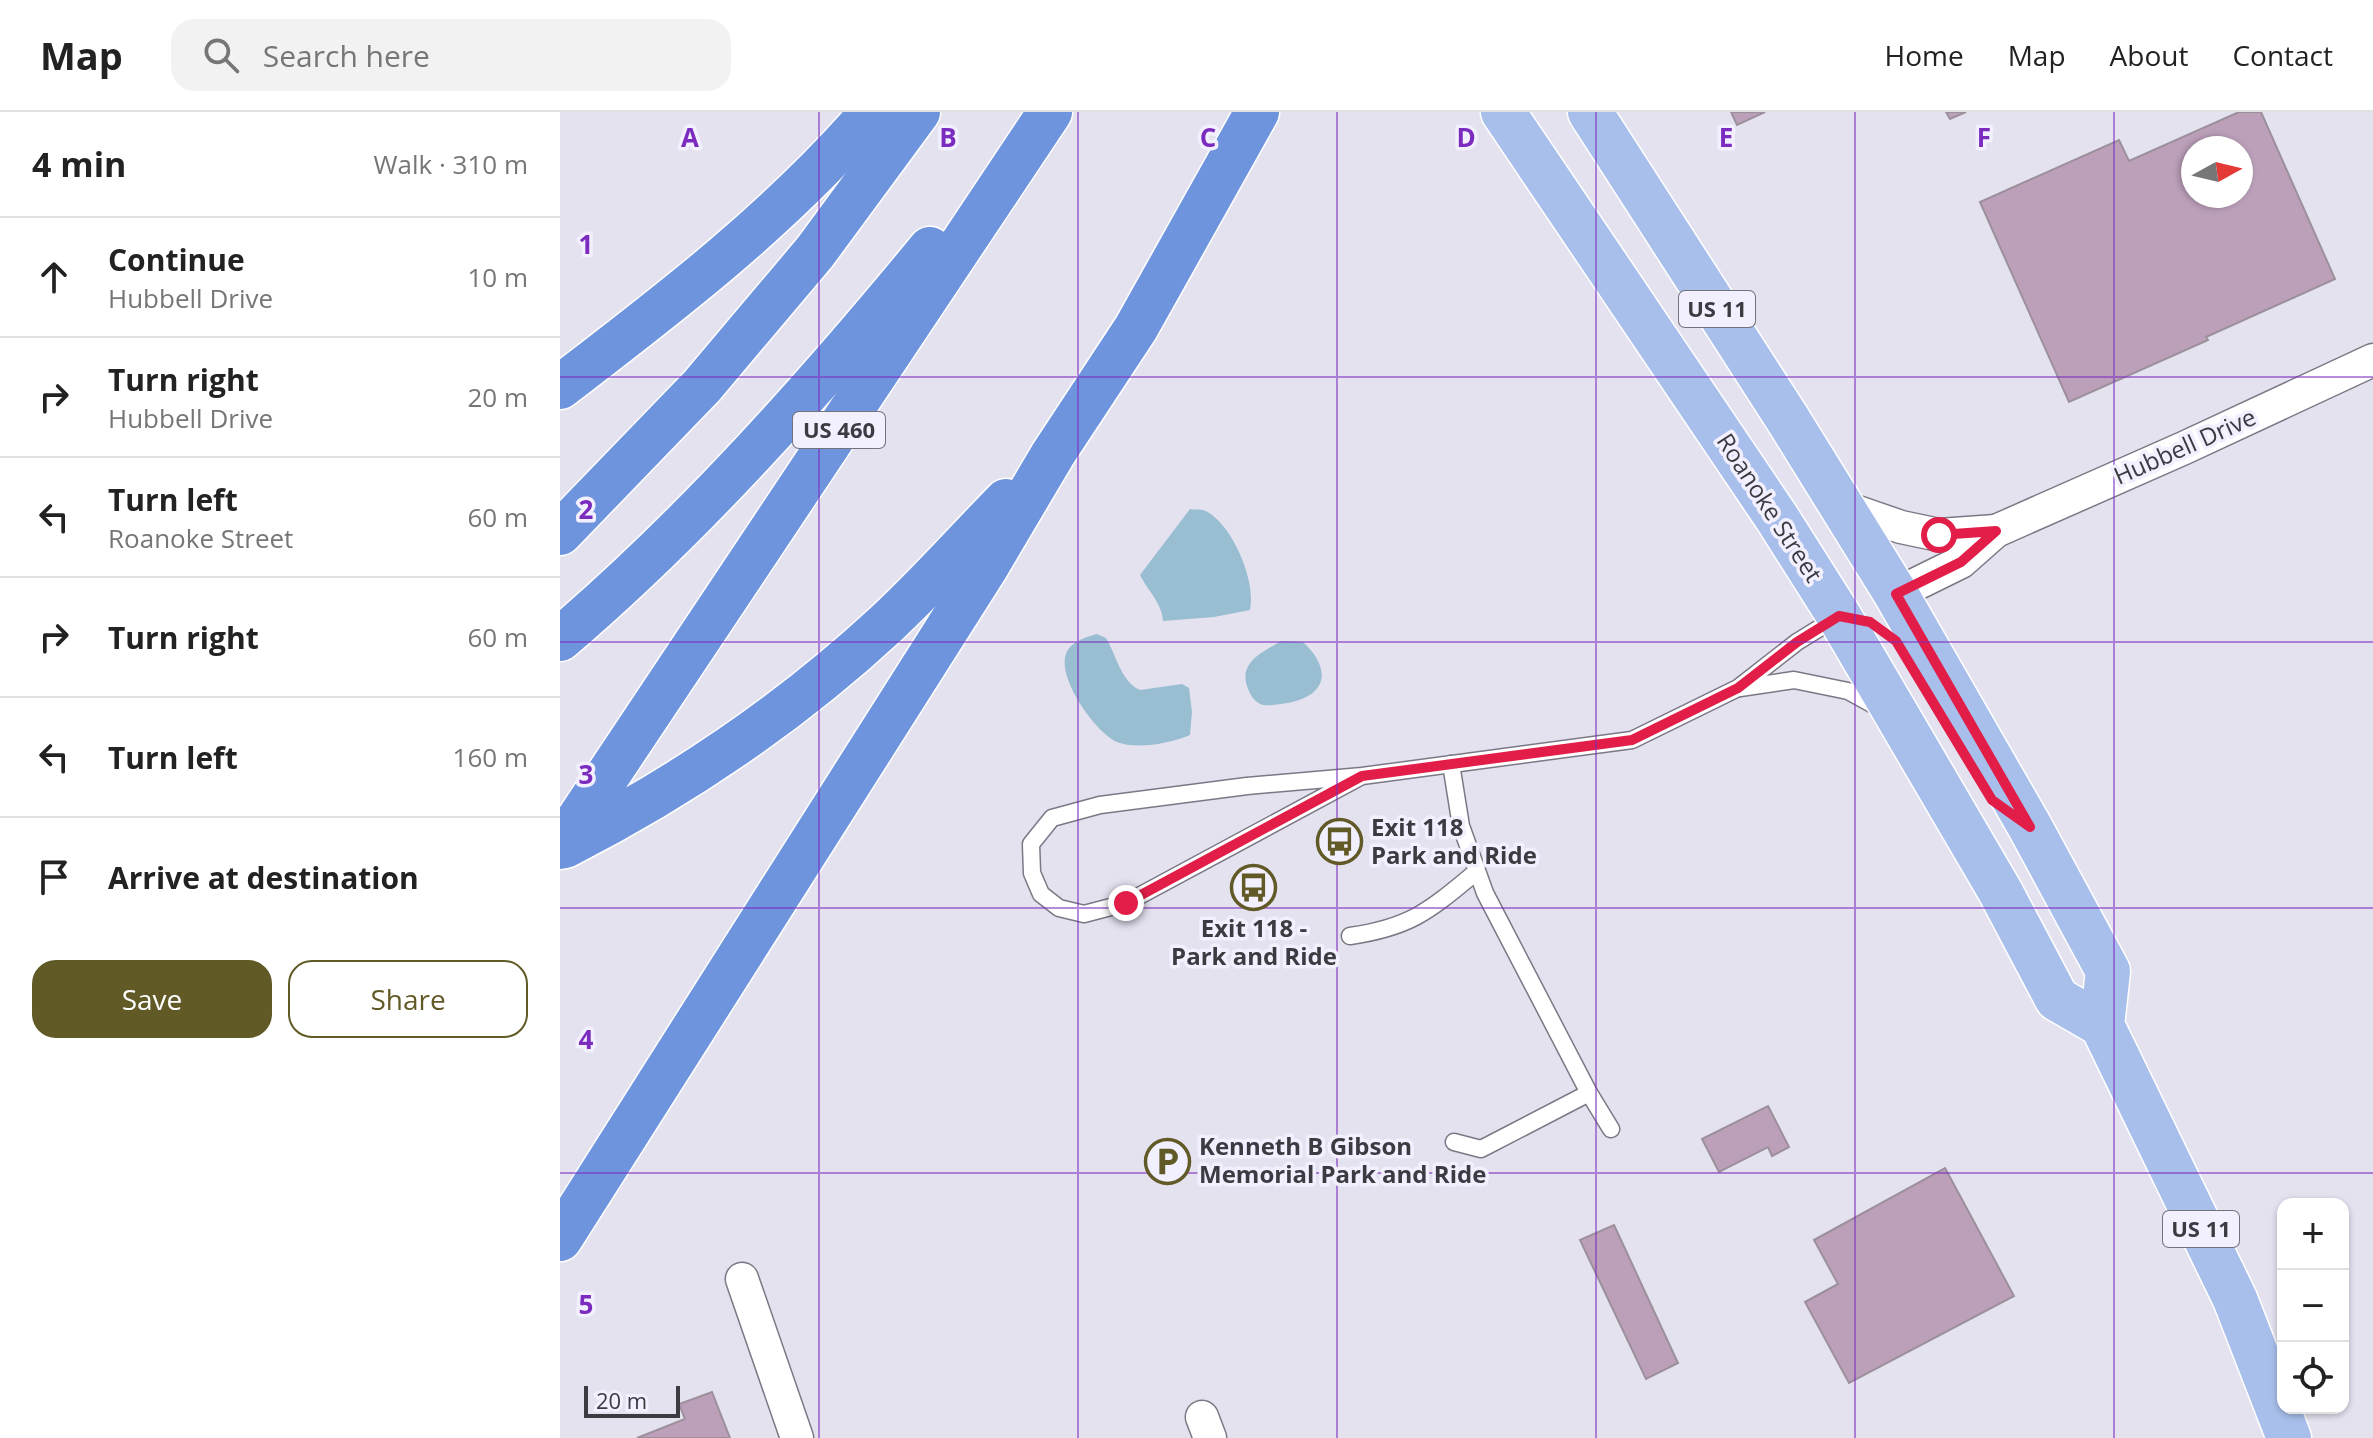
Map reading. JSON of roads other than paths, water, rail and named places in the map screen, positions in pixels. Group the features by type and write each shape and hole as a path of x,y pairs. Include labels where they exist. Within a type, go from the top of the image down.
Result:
{"highway":[{"path":"560,387 662,309 765,222 872,112"},
{"path":"560,533 702,386 815,252 918,112"},
{"name":"US 460","path":"560,639 724,483 879,311 1043,112"},
{"name":"US 460","path":"560,848 1050,112"},
{"path":"560,1239 985,569 1053,454 1136,328 1259,119"},
{"path":"560,848 637,807 714,759 800,697 887,624 1053,454"}],"main road":[{"name":"Roanoke Street","path":"1503,112 1777,518 1839,616 2000,891 2057,999 2102,1025"},
{"name":"US 11","path":"1590,112 1896,594 2030,827 2108,971 2102,1025 2235,1299 2289,1438"},
{"path":"1665,351 1698,369 1724,395 1843,573 1860,586 1896,594"},
{"path":"1839,616 1870,622 1896,641 1992,800 2030,827"}],"street":[{"name":"Hubbell Drive","path":"1896,594 1961,562 1996,531 2373,360"},
{"name":"Hubbell Drive","path":"1843,507 1901,527 1939,535 1996,531"},
{"path":"742,1279 797,1438"}],"lane":[{"path":"1362,776 1126,903 1084,914 1059,908 1041,894 1032,873 1031,844 1052,818 1100,805 1247,786 1362,776 1632,740 1738,688 1797,642 1839,616"},
{"path":"1738,688 1794,680 1848,691 1903,721"},
{"path":"1451,764 1461,826 1476,872 1589,1093 1611,1129"},
{"path":"1350,936 1375,932 1421,916 1476,872"},
{"path":"1454,1142 1481,1149 1589,1093"}],"water":[{"path":"1190,509 1203,510 1213,516 1232,539 1250,584 1250,610 1214,617 1163,621 1157,603 1140,575"},
{"path":"1097,634 1106,638 1133,686 1140,690 1182,684 1189,688 1192,712 1190,735 1164,743 1134,745 1117,742 1098,727 1072,690 1065,664 1071,646"},
{"path":"1281,641 1303,642 1318,661 1321,679 1312,694 1302,699 1263,705 1255,700 1247,686 1246,670 1254,659"}],"place":[{"name":"Exit 118 Park and Ride","path":"1340,842"},
{"name":"Exit 118 - Park and Ride","path":"1254,887"},
{"name":"Kenneth B Gibson Memorial Park and Ride","path":"1168,1161"}]}
